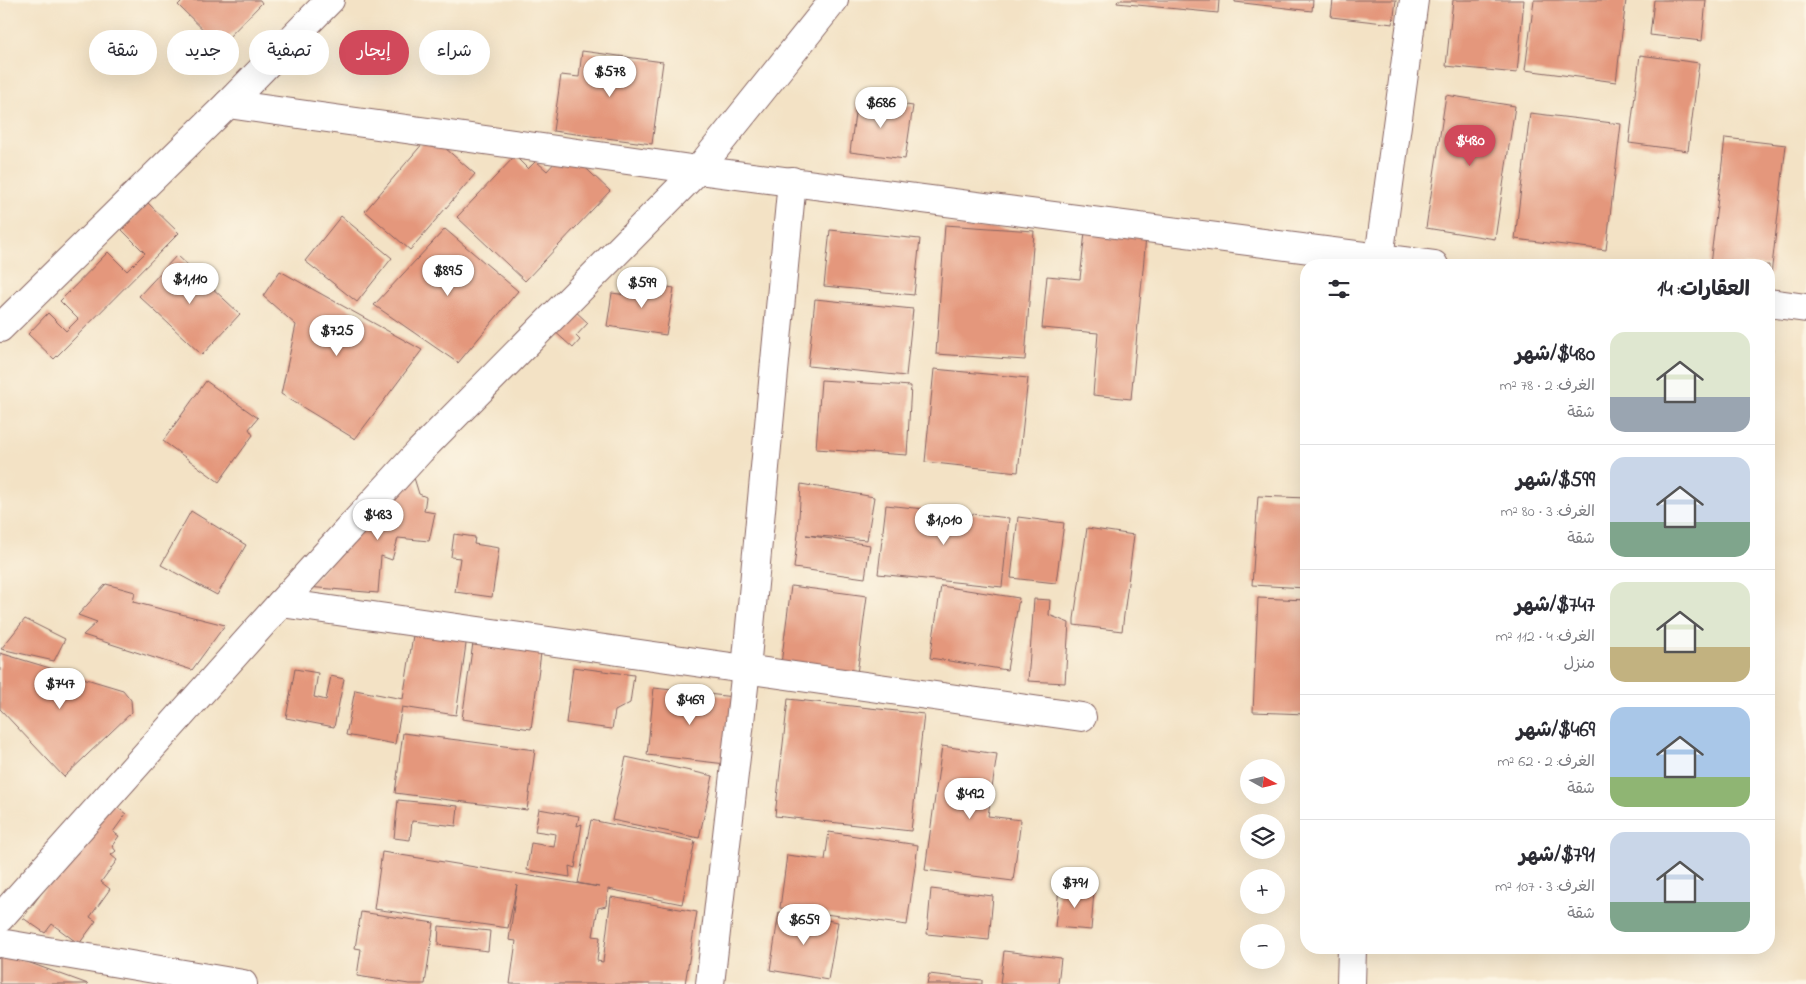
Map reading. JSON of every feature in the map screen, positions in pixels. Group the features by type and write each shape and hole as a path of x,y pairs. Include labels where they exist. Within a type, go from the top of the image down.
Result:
{"street":[{"path":"0,328 228,104 330,0"},
{"path":"0,918 420,450 698,170 834,0"},
{"path":"1378,259 1414,0"},
{"path":"228,104 1356,259"},
{"path":"710,984 746,669 792,181"},
{"path":"1775,304 1806,308"},
{"path":"281,603 1082,718"},
{"path":"0,943 243,984"},
{"path":"1351,984 1352,954"}],"building":[{"path":"183,0 260,0 262,3 236,30 204,30 178,5"},
{"path":"1118,0 1219,0 1218,13 1117,3"},
{"path":"1235,0 1313,0 1312,11 1235,2"},
{"path":"1333,0 1396,0 1393,24 1331,17"},
{"path":"1453,0 1524,0 1517,73 1446,66"},
{"path":"1534,0 1626,0 1616,82 1525,70"},
{"path":"1654,0 1706,0 1702,41 1650,35"},
{"path":"582,51 663,62 652,144 553,131 561,75 579,77"},
{"path":"1640,55 1699,63 1688,151 1629,143"},
{"path":"1446,95 1515,106 1495,239 1426,228"},
{"path":"857,98 913,106 905,159 850,152"},
{"path":"1530,113 1621,124 1606,250 1515,239"},
{"path":"430,135 475,174 410,250 365,211"},
{"path":"1725,138 1786,145 1773,259 1711,259"},
{"path":"515,156 528,169 536,161 547,171 557,160 563,166 573,156 610,191 525,281 457,217"},
{"path":"148,203 179,233 54,359 28,334 48,313 66,331 78,319 60,301 108,252 127,271 145,253 122,230"},
{"path":"341,216 392,258 357,302 305,261"},
{"path":"945,225 1034,231 1025,360 936,354"},
{"path":"445,229 518,291 458,363 374,305"},
{"path":"830,230 920,239 914,295 824,286"},
{"path":"1085,232 1146,237 1131,399 1093,395 1098,333 1042,328 1047,276 1080,279"},
{"path":"177,255 240,314 202,355 139,296"},
{"path":"280,271 422,350 355,439 281,394 296,325 263,296"},
{"path":"630,281 674,288 666,335 607,326 612,293 627,295"},
{"path":"815,299 913,309 906,376 808,366"},
{"path":"572,308 588,323 576,336 580,340 573,348 553,330"},
{"path":"934,369 1028,378 1018,472 925,462"},
{"path":"821,380 911,386 907,455 816,449"},
{"path":"206,381 258,418 249,429 253,435 219,482 163,441"},
{"path":"412,471 419,494 426,497 424,511 435,513 429,541 398,538 392,560 381,556 378,593 307,587"},
{"path":"801,484 874,497 867,540 806,535 870,545 865,578 794,568"},
{"path":"1258,496 1300,498 1300,588 1252,585"},
{"path":"886,505 1009,518 1002,587 878,574"},
{"path":"191,511 246,545 217,595 161,565"},
{"path":"1018,517 1064,523 1056,583 1011,578"},
{"path":"1087,528 1134,535 1122,631 1074,625"},
{"path":"454,534 475,537 474,544 499,548 492,597 455,592 460,558 451,557"},
{"path":"106,584 135,592 133,602 225,625 192,670 83,635 97,622 78,615"},
{"path":"791,586 867,596 857,674 781,664"},
{"path":"941,586 1019,598 1007,670 930,658"},
{"path":"1258,598 1300,600 1300,714 1253,712"},
{"path":"1034,599 1050,600 1049,615 1069,623 1065,683 1028,681"},
{"path":"25,619 65,639 54,661 1,649"},
{"path":"414,629 467,637 456,715 402,707 395,744 346,735 355,690 403,699"},
{"path":"473,643 541,653 531,729 462,719"},
{"path":"0,653 123,690 131,700 132,712 64,777 0,709"},
{"path":"573,667 634,675 630,703 615,711 612,729 566,723"},
{"path":"295,669 318,673 314,697 326,700 331,676 344,679 334,727 286,718"},
{"path":"654,688 734,697 726,764 647,755"},
{"path":"788,699 924,714 911,831 775,816"},
{"path":"403,733 535,750 527,810 395,793"},
{"path":"942,746 997,754 988,816 1021,820 1013,881 925,870"},
{"path":"626,757 713,776 699,838 612,820"},
{"path":"398,800 458,806 456,826 412,821 410,840 394,838"},
{"path":"109,801 126,814 113,832 119,836 112,846 116,851 111,855 117,860 101,882 110,889 90,917 96,921 79,944 52,924 45,933 23,918"},
{"path":"539,809 579,816 577,826 582,824 575,868 569,866 570,877 527,870 531,843 554,847 556,834 535,831"},
{"path":"591,820 695,841 682,904 608,889 606,906 598,908 593,936 600,937 597,961 603,962 611,897 697,912 685,984 510,984 516,941 509,940 517,885 508,928 374,909 382,852 599,887 578,883"},
{"path":"829,832 918,845 907,925 780,908 787,855 825,860"},
{"path":"1059,888 1094,891 1091,930 1055,927"},
{"path":"931,889 993,896 989,940 927,934"},
{"path":"361,912 434,923 425,984 409,984 357,976 361,949 355,948"},
{"path":"779,912 838,922 828,980 770,970"},
{"path":"439,926 490,931 488,951 438,945"},
{"path":"1004,951 1061,958 1058,984 1000,984"},
{"path":"0,952 88,984 0,984"},
{"path":"929,974 982,980 982,984 927,984"}]}
